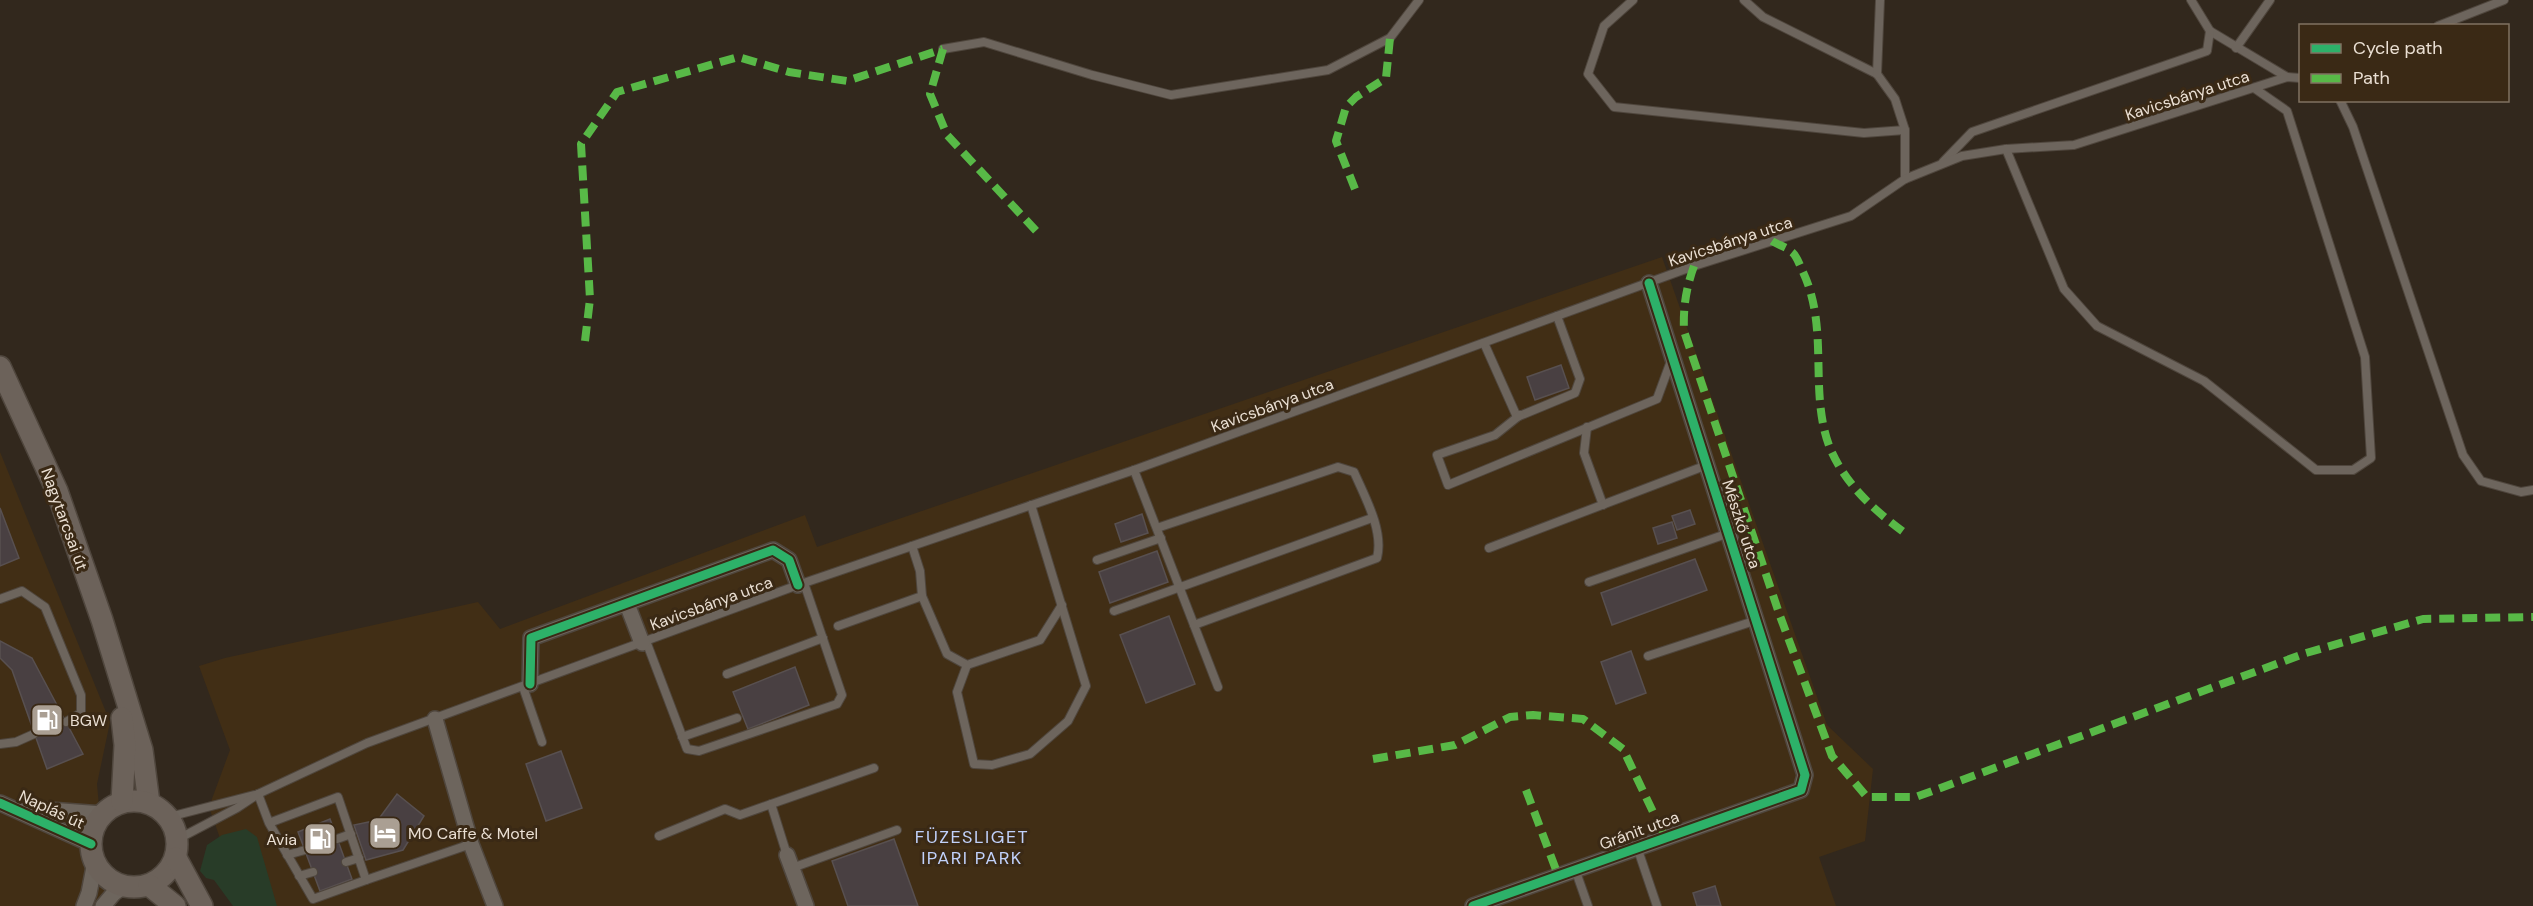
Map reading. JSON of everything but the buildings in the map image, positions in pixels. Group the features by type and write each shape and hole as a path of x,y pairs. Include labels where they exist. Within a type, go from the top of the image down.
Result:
{"main road":[{"name":"Nagytarcsai út","path":"0,367 57,491 102,620 142,750 150,803"},
{"name":"Nagytarcsai út","path":"118,675 125,746 122,802"},
{"path":"177,848 166,874 149,885 124,886 112,881 102,873 93,853 92,833 102,814 122,802 136,800 150,803 169,817 177,848 202,906"},
{"path":"149,885 174,906"}],"street":[{"name":"Mészkő utca","path":"1649,283 1805,775"},
{"path":"526,686 531,638 773,550 789,560 801,584"},
{"path":"627,603 644,642"},
{"path":"435,720 471,844 495,906"},
{"name":"Gránit utca","path":"1473,906 1801,790 1805,775"},
{"name":"Naplás út","path":"7,805 102,814"},
{"name":"Naplás út","path":"7,805 93,853"},
{"path":"84,906 89,893 93,853"},
{"path":"790,862 806,906"},
{"path":"103,906 114,893 124,886"}],"lane":[{"path":"943,49 984,42 1092,75 1171,95 1328,70 1390,38 1419,0"},
{"path":"1634,0 1604,26 1588,74 1614,107 1864,133 1905,130"},
{"path":"1744,0 1763,17 1877,74 1895,99 1905,130 1905,179"},
{"path":"1877,74 1880,0"},
{"path":"2191,0 2210,31 2288,77"},
{"path":"2236,48 2270,0"},
{"path":"2443,24 2504,0"},
{"path":"1940,165 1972,132 2207,51 2210,31"},
{"name":"Kavicsbánya utca","path":"177,848 258,794 367,742 435,720 801,584 1134,470 1694,266 1851,216 1905,179 1962,156 2006,149 2074,145 2288,77 2299,78"},
{"path":"2006,149 2064,290 2097,326 2204,381 2316,470 2353,470 2371,458 2365,357 2287,111 2254,88"},
{"path":"2341,102 2353,127 2463,455 2481,481 2521,492 2533,490"},
{"path":"1557,316 1580,379 1575,393 1520,416 1495,435 1437,455 1448,485 1657,399 1672,357"},
{"path":"1484,343 1517,417 1520,416"},
{"path":"1587,427 1584,453 1603,505"},
{"path":"1489,548 1707,465"},
{"path":"1157,528 1338,467 1354,472 1372,518 1381,545 1377,558 1194,625"},
{"path":"1134,470 1218,687"},
{"path":"967,665 957,692 974,764 992,765 1030,754 1068,721 1086,686 1030,505"},
{"path":"1114,611 1372,518"},
{"path":"1588,582 1729,533"},
{"path":"1097,560 1161,538"},
{"path":"912,546 920,571 922,596 946,654 967,665 1040,640 1062,605"},
{"path":"644,642 687,749 699,751 837,704 842,695 801,584"},
{"path":"0,599 22,591 45,607 81,695 81,713 66,722"},
{"path":"838,626 922,596"},
{"path":"1648,656 1757,620"},
{"path":"727,674 822,638"},
{"path":"526,686 542,742"},
{"path":"682,737 737,718"},
{"path":"0,744 16,742 34,734"},
{"path":"659,836 725,809 740,815 874,768"},
{"path":"258,794 268,823 313,899 471,844"},
{"name":"Kavicsbánya utca","path":"169,817 258,794"},
{"path":"268,823 338,797 366,880"},
{"path":"771,804 790,862 897,830"},
{"path":"337,839 351,834"},
{"path":"1637,847 1658,906"},
{"path":"287,855 304,850"},
{"path":"346,862 359,858"},
{"path":"1575,869 1588,906"},
{"path":"299,876 313,872"}],"shaded area":[{"path":"1662,257 1827,725 1873,769 1865,841 1819,857 1836,906 244,906 209,807 230,750 199,666 225,658 478,602 500,629 805,515 817,547"},
{"path":"0,452 110,722 97,784 108,906 0,906"}],"green space":[{"path":"246,829 257,837 277,906 233,906 214,880 206,878 200,871 207,845 222,835"}],"marked path":[{"path":"1355,189 1336,141 1346,107 1356,97 1386,78 1390,38"},
{"path":"943,49 930,94 947,135 1039,234"},
{"path":"585,341 590,299 581,144 617,92 738,57 789,72 847,81 943,49"},
{"path":"1772,241 1794,254 1811,294 1818,338 1820,405 1830,448 1853,486 1885,517 1909,536"},
{"path":"1694,266 1686,298 1684,331 1780,616 1832,756 1867,797 1916,797 2306,653 2423,619 2533,617"},
{"path":"1373,759 1455,745 1510,717 1533,715 1583,719 1623,749 1665,837"},
{"path":"1526,790 1558,875"}],"cycle path":[{"path":"1473,906 1801,790 1805,775 1649,283"},
{"path":"530,684 531,638 773,550 789,560 798,585"},
{"path":"0,803 91,844"}],"place":[{"name":"BGW","path":"47,720"},
{"name":"M0 Caffe & Motel","path":"385,833"},
{"name":"Avia","path":"320,839"}],"district":[{"name":"FÜZESLIGET IPARI PARK","path":"972,847"}]}
